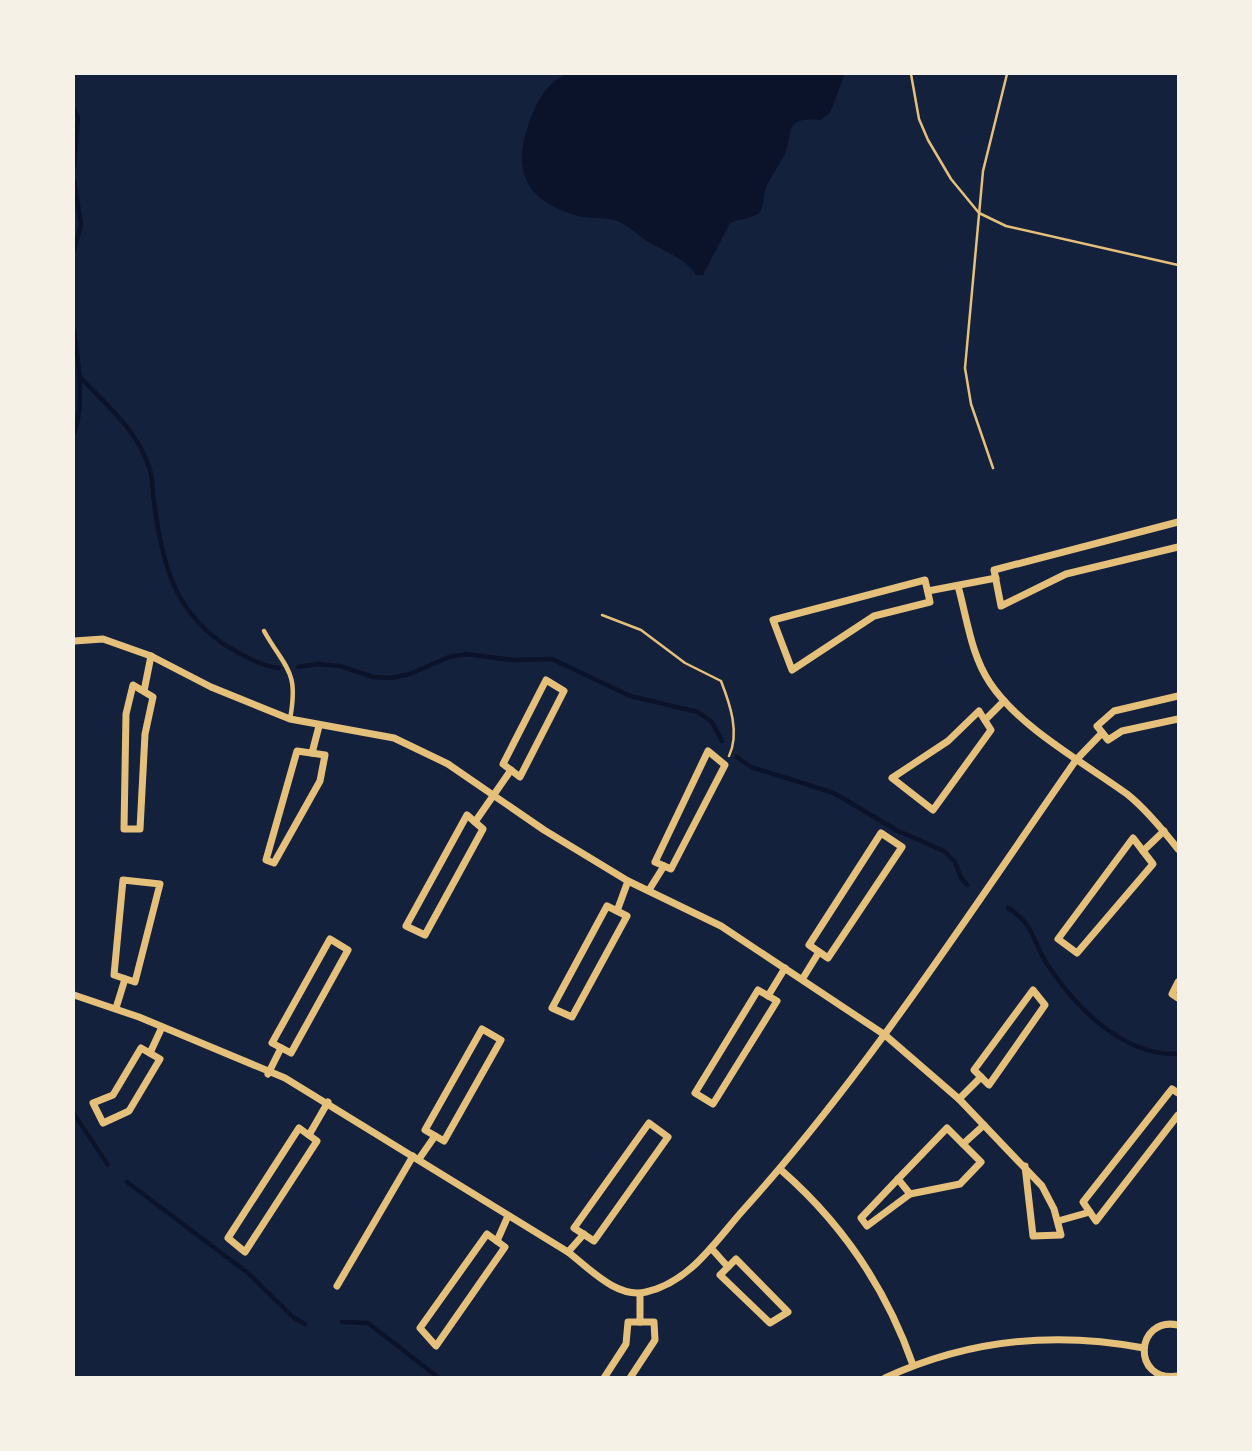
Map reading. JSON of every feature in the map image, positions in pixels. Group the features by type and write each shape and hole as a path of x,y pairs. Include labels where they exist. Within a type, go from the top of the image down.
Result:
{"street":[{"path":"1178,522 994,570 1002,606 1066,574 1178,547"},
{"path":"928,591 996,578"},
{"path":"925,580 928,591 930,602 874,616 792,670 773,620 925,580"},
{"path":"958,586 976,655 989,681 1004,701 1076,760 1129,796 1178,849"},
{"path":"74,641 103,639 151,656 211,687 290,719 394,738 448,764 544,830 628,881 722,926 885,1035 959,1099 1025,1166 1042,1186 1058,1221 1061,1235 1033,1236 1025,1166"},
{"path":"144,691 151,656"},
{"path":"546,680 564,691 520,777 511,770 503,764 546,680"},
{"path":"133,685 144,691 153,696 145,734 140,829 124,829 126,715 133,685"},
{"path":"1178,696 1114,711 1097,726 1108,740 1122,731 1178,719"},
{"path":"985,720 1004,701"},
{"path":"979,711 985,720 991,730 933,810 892,778 948,741 979,711"},
{"path":"312,753 319,726"},
{"path":"74,995 116,1008 285,1078 568,1252 610,1285 640,1293 675,1281 711,1248 781,1170 885,1035 1076,760 1102,733"},
{"path":"297,751 312,753 325,755 320,781 274,863 266,860 297,751"},
{"path":"708,751 725,765 671,869 664,866 654,862 708,751"},
{"path":"474,822 511,770"},
{"path":"467,815 474,822 483,830 425,935 406,926 467,815"},
{"path":"1143,851 1164,831"},
{"path":"881,833 902,847 828,958 819,952 809,945 881,833"},
{"path":"1133,838 1143,851 1153,864 1077,953 1058,939 1133,838"},
{"path":"649,890 664,866"},
{"path":"123,880 160,884 135,982 125,979 114,975 123,880"},
{"path":"617,911 628,881"},
{"path":"607,906 617,911 627,916 572,1017 552,1007 607,906"},
{"path":"330,939 348,950 291,1053 281,1048 272,1043 330,939"},
{"path":"803,978 819,952"},
{"path":"768,996 785,968"},
{"path":"116,1008 125,979"},
{"path":"1178,982 1172,994 1178,998"},
{"path":"758,990 768,996 777,1001 713,1104 695,1093 758,990"},
{"path":"1033,990 1045,1005 989,1085 981,1077 974,1070 1033,990"},
{"path":"150,1053 162,1027"},
{"path":"482,1029 501,1040 444,1141 435,1136 425,1130 482,1029"},
{"path":"141,1048 150,1053 160,1059 129,1111 103,1123 93,1103 113,1095 141,1048"},
{"path":"268,1073 281,1048"},
{"path":"959,1099 981,1077"},
{"path":"1178,1093 1172,1089 1083,1202 1096,1221 1178,1115"},
{"path":"309,1135 328,1102"},
{"path":"649,1123 668,1137 594,1241 583,1234 575,1228 649,1123"},
{"path":"963,1144 984,1125"},
{"path":"299,1128 309,1135 317,1141 245,1252 228,1238 299,1128"},
{"path":"947,1128 981,1162 960,1184 910,1194 867,1226 861,1218 898,1179 947,1128"},
{"path":"337,1286 416,1158 435,1136"},
{"path":"781,1170 825,1212 863,1260 892,1311 914,1365"},
{"path":"898,1179 910,1194"},
{"path":"1058,1221 1090,1212"},
{"path":"497,1241 508,1216"},
{"path":"487,1234 497,1241 505,1247 436,1346 421,1328 487,1234"},
{"path":"568,1252 583,1234"},
{"path":"711,1248 728,1266"},
{"path":"736,1259 788,1312 769,1323 720,1275 728,1266 736,1259"},
{"path":"640,1293 640,1322"},
{"path":"604,1377 626,1344 628,1322 654,1322 655,1340 630,1377"},
{"path":"1178,1325 1156,1328 1150,1333 1144,1348 1153,1375 1178,1376"},
{"path":"885,1377 914,1365 969,1349 1026,1340 1085,1339 1144,1348"}],"lane":[{"path":"264,631 291,671 294,685 290,719"}],"path":[{"path":"911,74 919,119 928,140 951,179 979,213 1017,229 1178,265"},
{"path":"993,468 971,404 965,368 988,144 1007,74"},
{"path":"602,615 641,630 685,663 721,681 729,701 735,744 725,765"}],"water":[{"path":"568,74 845,74 830,113 821,120 808,119 794,124 787,149 764,194 760,212 730,223 703,275 696,275 680,260 621,223 580,216 559,209 535,193 523,171 523,142 538,102 553,82"}],"waterway":[{"path":"74,109 78,118 74,167"},
{"path":"74,180 81,225 74,250"},
{"path":"74,330 80,396 74,433"},
{"path":"80,377 121,419 144,455 151,474 161,546 183,603 211,634 230,648 260,663 279,668"},
{"path":"298,667 318,664 340,666 373,677 392,678 410,674 449,657 466,654 513,660 552,659 630,696 698,712 712,722 722,741"},
{"path":"737,757 751,767 834,793 896,830 944,851 955,862 967,885"},
{"path":"1008,908 1028,926 1047,964 1059,981 1103,1026 1138,1047 1158,1053 1178,1054"},
{"path":"74,1114 108,1165"},
{"path":"127,1182 248,1273 293,1317 305,1324"},
{"path":"342,1322 368,1323 439,1378"}]}
